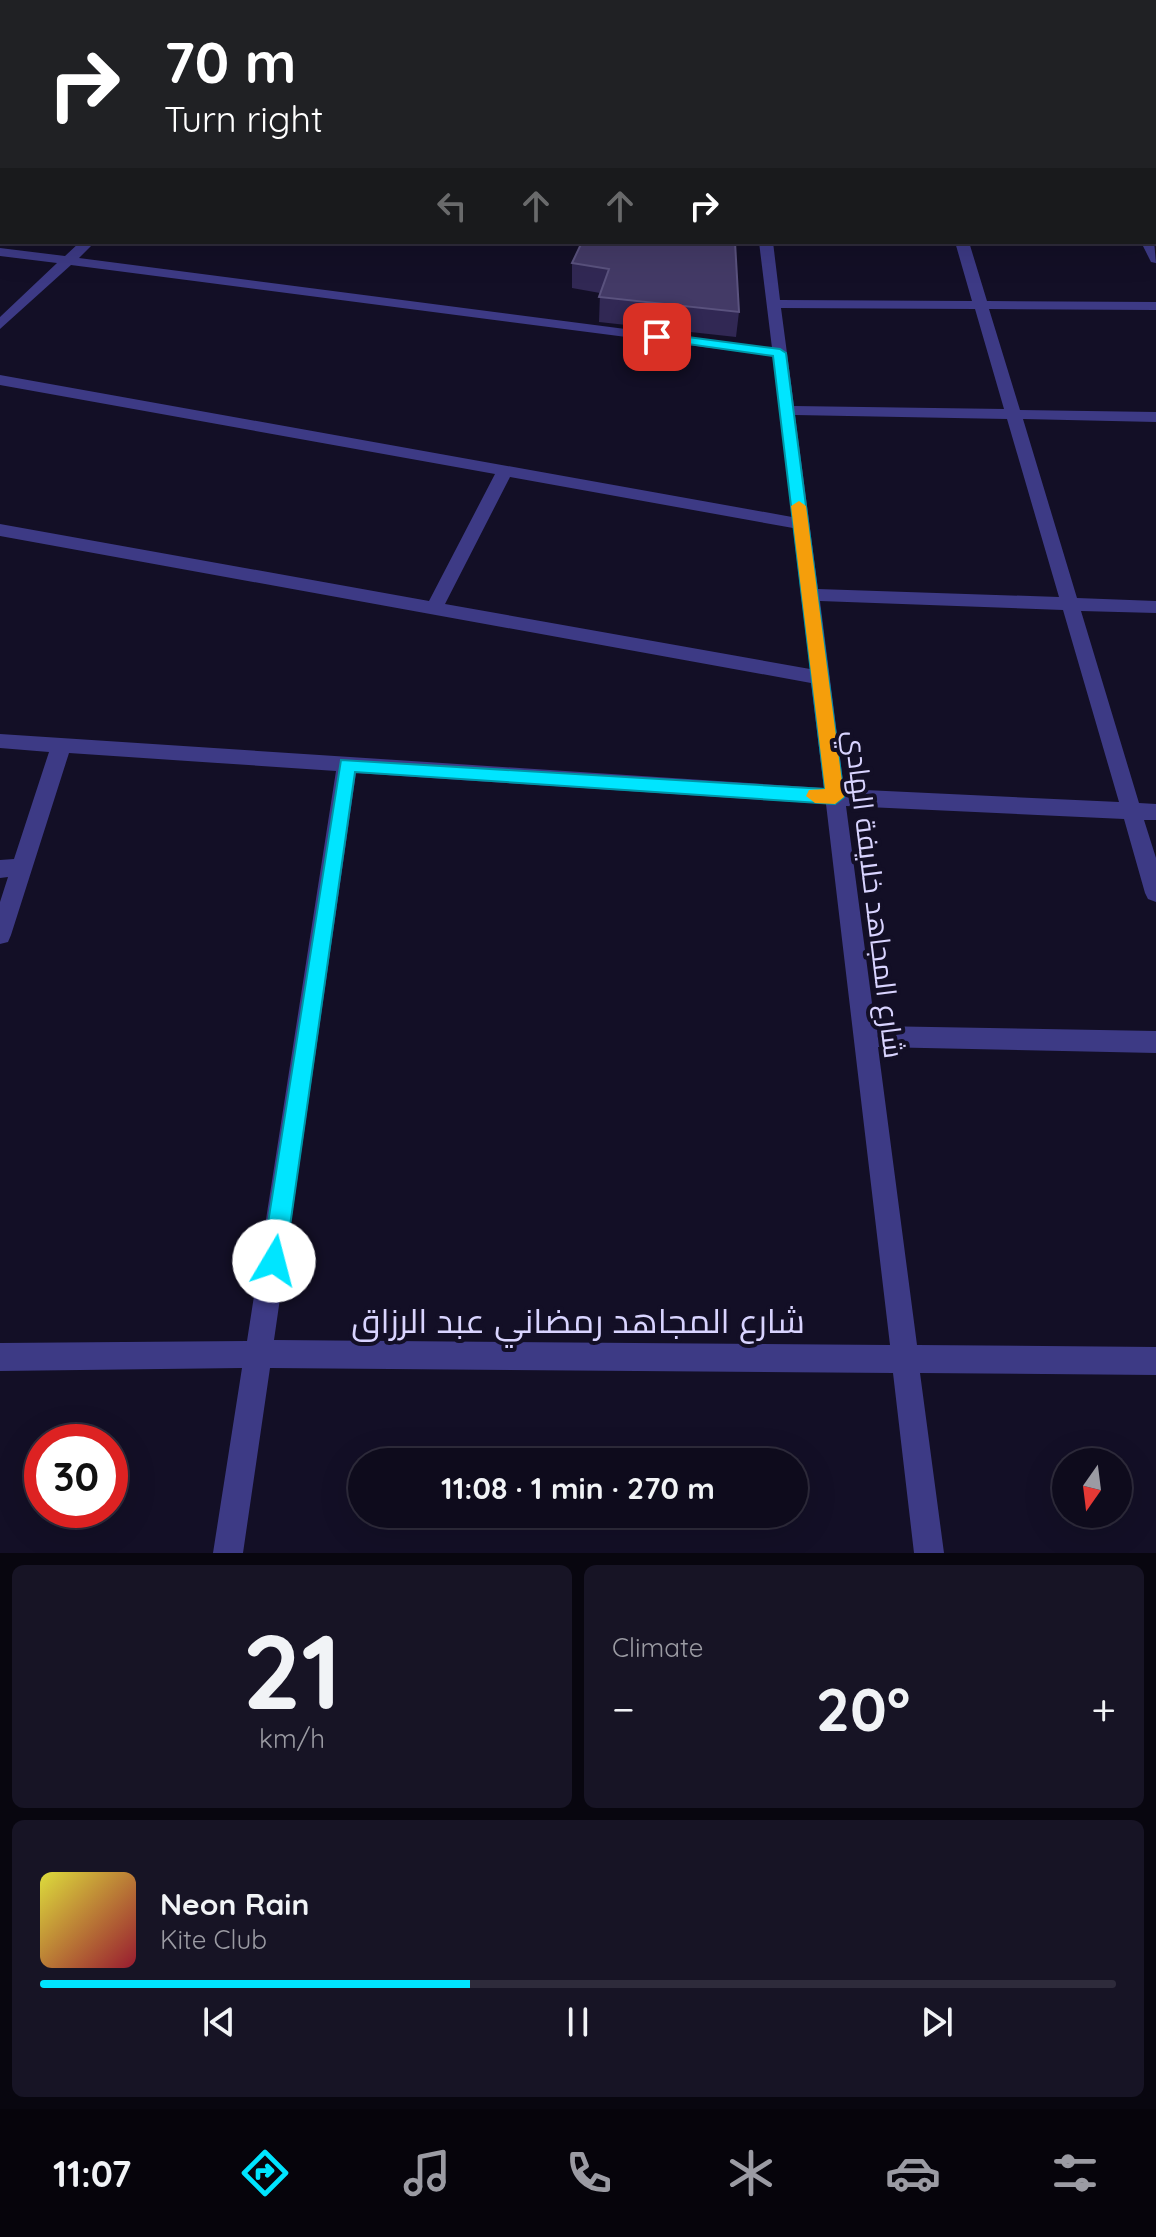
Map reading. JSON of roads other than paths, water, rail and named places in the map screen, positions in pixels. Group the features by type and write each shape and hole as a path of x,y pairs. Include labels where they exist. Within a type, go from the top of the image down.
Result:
{"street":[{"path":"0,325 86,244"},
{"name":"شارع المجاهد خلايفة الهادي","path":"766,244 929,1553"},
{"path":"963,244 1156,893"},
{"path":"0,252 780,353"},
{"path":"774,304 1156,306"},
{"path":"0,380 801,524"},
{"path":"787,410 1156,417"},
{"path":"434,608 505,471"},
{"path":"0,530 820,678"},
{"path":"810,595 1156,607"},
{"path":"0,741 835,797 1156,812"},
{"path":"0,935 61,746"},
{"path":"228,1553 347,765"},
{"path":"0,869 22,867"},
{"path":"865,1036 1156,1042"},
{"name":"شارع المجاهد رمضاني عبد الرزاق","path":"0,1357 260,1354 1156,1361"}]}
